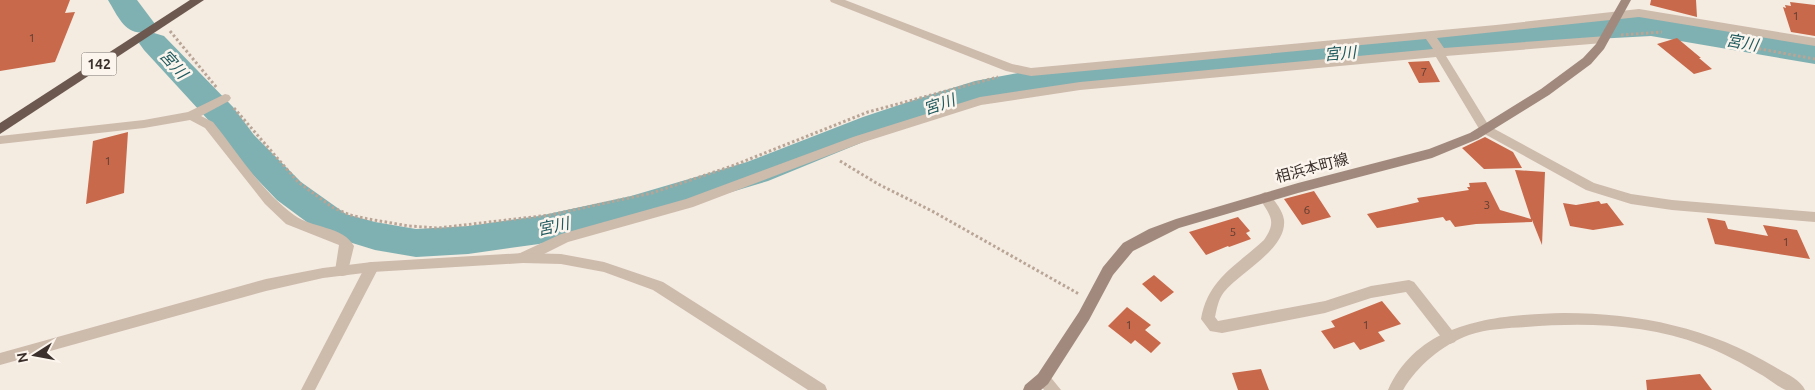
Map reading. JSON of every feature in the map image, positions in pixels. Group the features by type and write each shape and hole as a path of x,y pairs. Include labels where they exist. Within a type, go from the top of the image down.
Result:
{"highway":[{"name":"142","path":"0,129 198,0"}],"main road":[{"name":"相浜本町線","path":"1030,390 1043,379 1093,301 1117,259 1128,247 1176,224 1432,153 1485,130 1576,70 1595,52 1626,0"}],"street":[{"path":"835,0 1010,68 1031,72 1430,37 1616,18 1639,13 1815,42"},
{"path":"1430,37 1485,130 1590,187 1631,199 1672,205 1815,217"},
{"path":"523,258 540,246 562,238 642,218 829,152 857,140 980,101 1080,86 1605,37"},
{"path":"0,140 144,124 196,113 222,100"},
{"path":"196,113 209,125 269,201 291,220 344,241 347,246 342,271"},
{"path":"1265,198 1278,222 1276,233 1270,244 1234,273 1212,298 1208,309 1208,319 1215,326 1222,327 1325,307 1371,292 1409,286 1450,338"},
{"path":"0,359 266,286 322,273 372,267 523,258 586,262 624,272 658,286 820,390"},
{"path":"308,390 372,267"},
{"path":"1395,390 1422,355 1464,331 1485,325 1577,317 1645,324 1691,335 1749,360 1798,390"},
{"path":"1043,379 1054,390"}],"path":[{"path":"163,23 222,100 298,182 332,207 350,215 409,226 438,228 550,215 652,193 732,166 868,112 994,78 1002,75 1010,68"},
{"path":"1605,37 1628,33 1666,32"},
{"path":"1740,45 1815,59"},
{"path":"829,152 834,158 878,184 940,216 1093,301"}],"building":[{"path":"0,0 70,0 65,13 75,12 55,62 0,71"},
{"path":"1651,0 1696,0 1697,17 1650,5"},
{"path":"1790,2 1815,5 1815,36 1791,32 1783,7 1786,8 1785,5 1791,6"},
{"path":"1677,38 1712,69 1694,74 1657,44"},
{"path":"1429,61 1440,82 1419,83 1408,62"},
{"path":"128,132 124,193 86,204 93,141"},
{"path":"1485,137 1513,152 1522,168 1484,169 1462,148"},
{"path":"1515,170 1545,172 1542,245 1532,220 1532,222 1476,224 1455,227 1450,220 1446,221 1443,217 1377,228 1367,214 1419,202 1417,198 1469,190 1467,187 1470,187 1469,183 1486,182 1500,210 1531,219"},
{"path":"1314,191 1331,217 1302,225 1284,199"},
{"path":"1599,201 1601,204 1607,203 1624,225 1593,230 1570,226 1563,203 1576,205"},
{"path":"1238,217 1250,231 1246,233 1251,239 1206,255 1189,232"},
{"path":"1707,218 1725,221 1728,229 1768,236 1763,225 1797,230 1810,259 1715,244"},
{"path":"1154,275 1174,292 1161,302 1142,284"},
{"path":"1382,301 1401,324 1378,332 1385,341 1360,350 1354,342 1334,349 1321,331 1335,327 1331,321"},
{"path":"1127,307 1151,325 1145,330 1161,343 1151,353 1135,340 1131,344 1108,326"},
{"path":"1261,369 1269,390 1238,390 1232,373"},
{"path":"1700,374 1712,390 1647,390 1646,380"}],"waterway":[{"name":"宮川","path":"122,0 140,24"},
{"name":"宮川","path":"154,43 222,115 243,144 289,191 335,224 375,236 416,243 468,240 539,230 631,209 756,172 874,125 931,106 975,92 1018,84 1577,30 1651,26 1815,54"}]}
